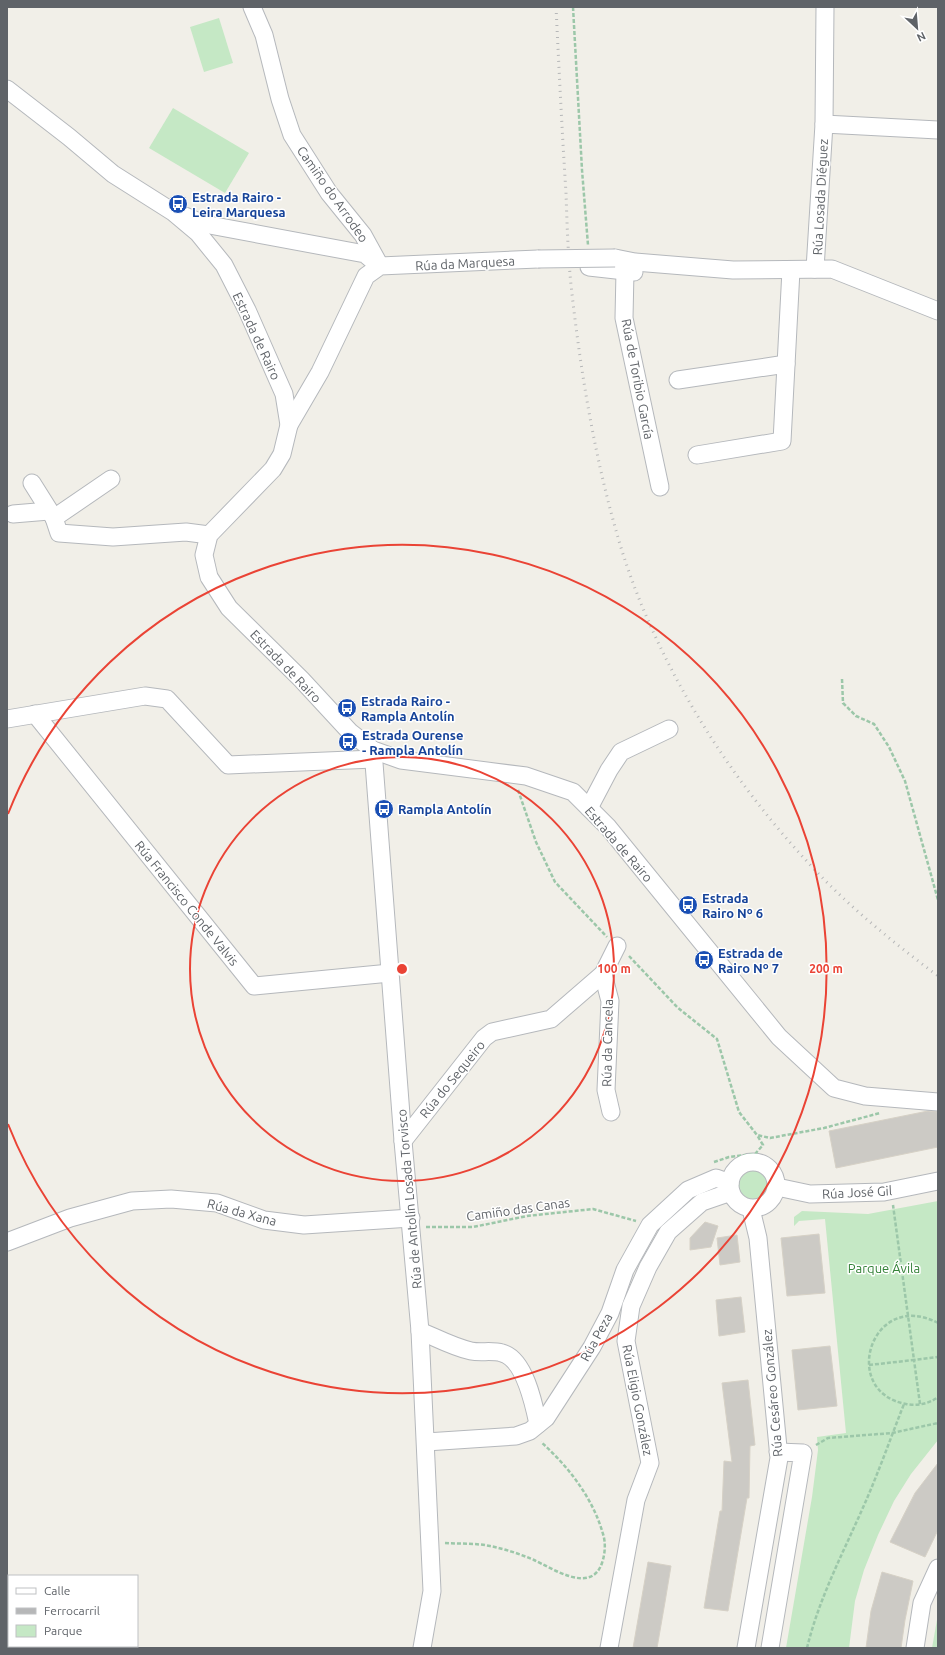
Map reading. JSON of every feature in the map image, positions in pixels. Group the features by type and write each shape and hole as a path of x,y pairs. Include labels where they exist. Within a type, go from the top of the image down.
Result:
{"street":[{"name":"Camiño do Arrodeo","path":"252,7 264,35 280,99 292,134 329,193 363,236 380,266"},
{"name":"Rúa Losada Diéguez","path":"815,269 824,124 824,7"},
{"name":"Estrada de Rairo","path":"7,88 113,174 174,212 198,233 224,265 247,310 284,394 289,425 282,454 273,469 209,535 204,555 209,577 229,608 301,679 350,732 374,754 401,760 526,776 573,792 608,827 780,1037 834,1088 865,1096 938,1102"},
{"name":"Rúa Losada Diéguez","path":"824,124 938,130"},
{"path":"174,212 204,224 365,254 380,266 366,276 320,372 289,425"},
{"name":"Rúa da Marquesa","path":"380,266 538,259 615,258 635,262 733,270 832,269 938,311"},
{"name":"Rúa da Marquesa","path":"589,267 687,278 733,270"},
{"path":"697,455 782,442 791,270"},
{"name":"Rúa de Toribio García","path":"626,271 624,318 660,487"},
{"path":"678,380 786,364"},
{"path":"13,514 52,514 111,479"},
{"path":"32,483 52,514 59,533 113,537 186,532 209,535"},
{"path":"7,719 145,696 167,699 228,765 374,754"},
{"name":"Rúa Francisco Conde Valvis","path":"35,714 254,986 390,973"},
{"path":"589,808 609,770 621,752 669,729"},
{"name":"Rúa de Antolín Losada Torvisco","path":"374,754 403,1141 420,1331 426,1442 432,1591 422,1648"},
{"name":"Rúa do Sequeiro","path":"403,1141 484,1038 492,1032 551,1019 603,974 617,946"},
{"name":"Rúa da Cancela","path":"603,974 610,1001 606,1090 610,1112"},
{"path":"756,1162 771,1170 776,1178 777,1187 774,1196 768,1203 760,1208 751,1208 739,1203 731,1188 733,1174 746,1163 756,1162"},
{"name":"Rúa Peza","path":"534,1428 546,1418 592,1347 610,1313 625,1270 650,1225 688,1190 716,1178 731,1188"},
{"name":"Rúa José Gil","path":"777,1187 810,1194 891,1191 938,1181"},
{"name":"Rúa Eligio González","path":"609,1648 636,1500 650,1463 626,1341 631,1306 648,1267 668,1232 702,1202 731,1188"},
{"name":"Rúa da Xana","path":"7,1242 70,1218 132,1201 172,1199 217,1203 264,1220 304,1226 411,1223"},
{"name":"Rúa Cesáreo González","path":"746,1648 779,1458 758,1238 751,1208"},
{"path":"420,1331 458,1347 474,1351 503,1353 509,1356 523,1374 532,1397 534,1428 516,1436 426,1442"},
{"path":"770,1648 803,1453 778,1452"},
{"path":"915,1648 922,1603 938,1568"}],"path":[{"path":"573,7 589,267"},
{"path":"842,678 843,703 856,716 874,724 889,747 905,781 938,900"},
{"path":"513,774 536,842 555,882 617,946 642,968 678,1008 717,1039 739,1112 763,1145 755,1154 729,1157 708,1165"},
{"path":"757,1135 770,1138 824,1128 881,1113"},
{"path":"891,1191 920,1404"},
{"name":"Camiño das Canas","path":"411,1223 473,1227 526,1216 593,1209 650,1225"},
{"path":"938,1323 928,1318 908,1316 890,1322 880,1330 873,1341 869,1353 869,1365 872,1378 878,1389 888,1397 904,1404 920,1404 938,1397"},
{"path":"869,1365 938,1357"},
{"path":"807,1648 822,1598 866,1501 904,1404"},
{"path":"828,1438 892,1433 938,1423"},
{"path":"430,1543 490,1546 532,1559 571,1577 589,1578 595,1574 600,1568 605,1555 604,1537 595,1511 563,1462 534,1428"}],"green space":[{"path":"219,18 233,63 204,72 190,27"},
{"path":"173,108 249,153 225,193 149,148"},
{"path":"753,1170 764,1174 768,1185 764,1196 753,1200 742,1196 738,1185 742,1174"},
{"name":"Parque Ávila","path":"938,1201 938,1440 911,1474 894,1501 878,1535 864,1570 855,1601 849,1648 786,1648 812,1497 818,1450 817,1437 846,1433 825,1219 799,1221 794,1226 794,1217 802,1211 868,1214"},
{"path":"938,1614 938,1648 932,1648"}],"building":[{"path":"928,1111 938,1112 938,1147 836,1168 829,1131"},
{"path":"705,1222 718,1226 711,1247 690,1250 690,1238"},
{"path":"819,1234 825,1293 787,1296 781,1238"},
{"path":"737,1235 740,1262 720,1265 717,1238"},
{"path":"741,1297 745,1332 719,1336 716,1300"},
{"path":"830,1346 837,1406 798,1410 792,1350"},
{"path":"748,1380 755,1445 750,1446 749,1498 747,1498 728,1611 704,1608 720,1511 722,1511 724,1461 732,1462 722,1383"},
{"path":"938,1463 938,1530 925,1557 890,1542 915,1493"},
{"path":"648,1562 671,1566 657,1648 633,1648"},
{"path":"882,1572 913,1581 901,1648 866,1648 871,1611"}],"railway":[{"path":"556,7 569,262 583,377 607,497 629,572 646,617 690,703 715,744 743,784 772,821 818,874 834,890 902,949 938,976"}],"place":[{"name":"Estrada Rairo - Leira Marquesa","path":"178,204"},
{"name":"Estrada Rairo - Rampla Antolín","path":"347,708"},
{"name":"Estrada Ourense - Rampla Antolín","path":"348,742"},
{"name":"Rampla Antolín","path":"384,809"},
{"name":"Estrada Rairo Nº 6","path":"688,905"},
{"name":"Estrada de Rairo Nº 7","path":"704,960"}]}
